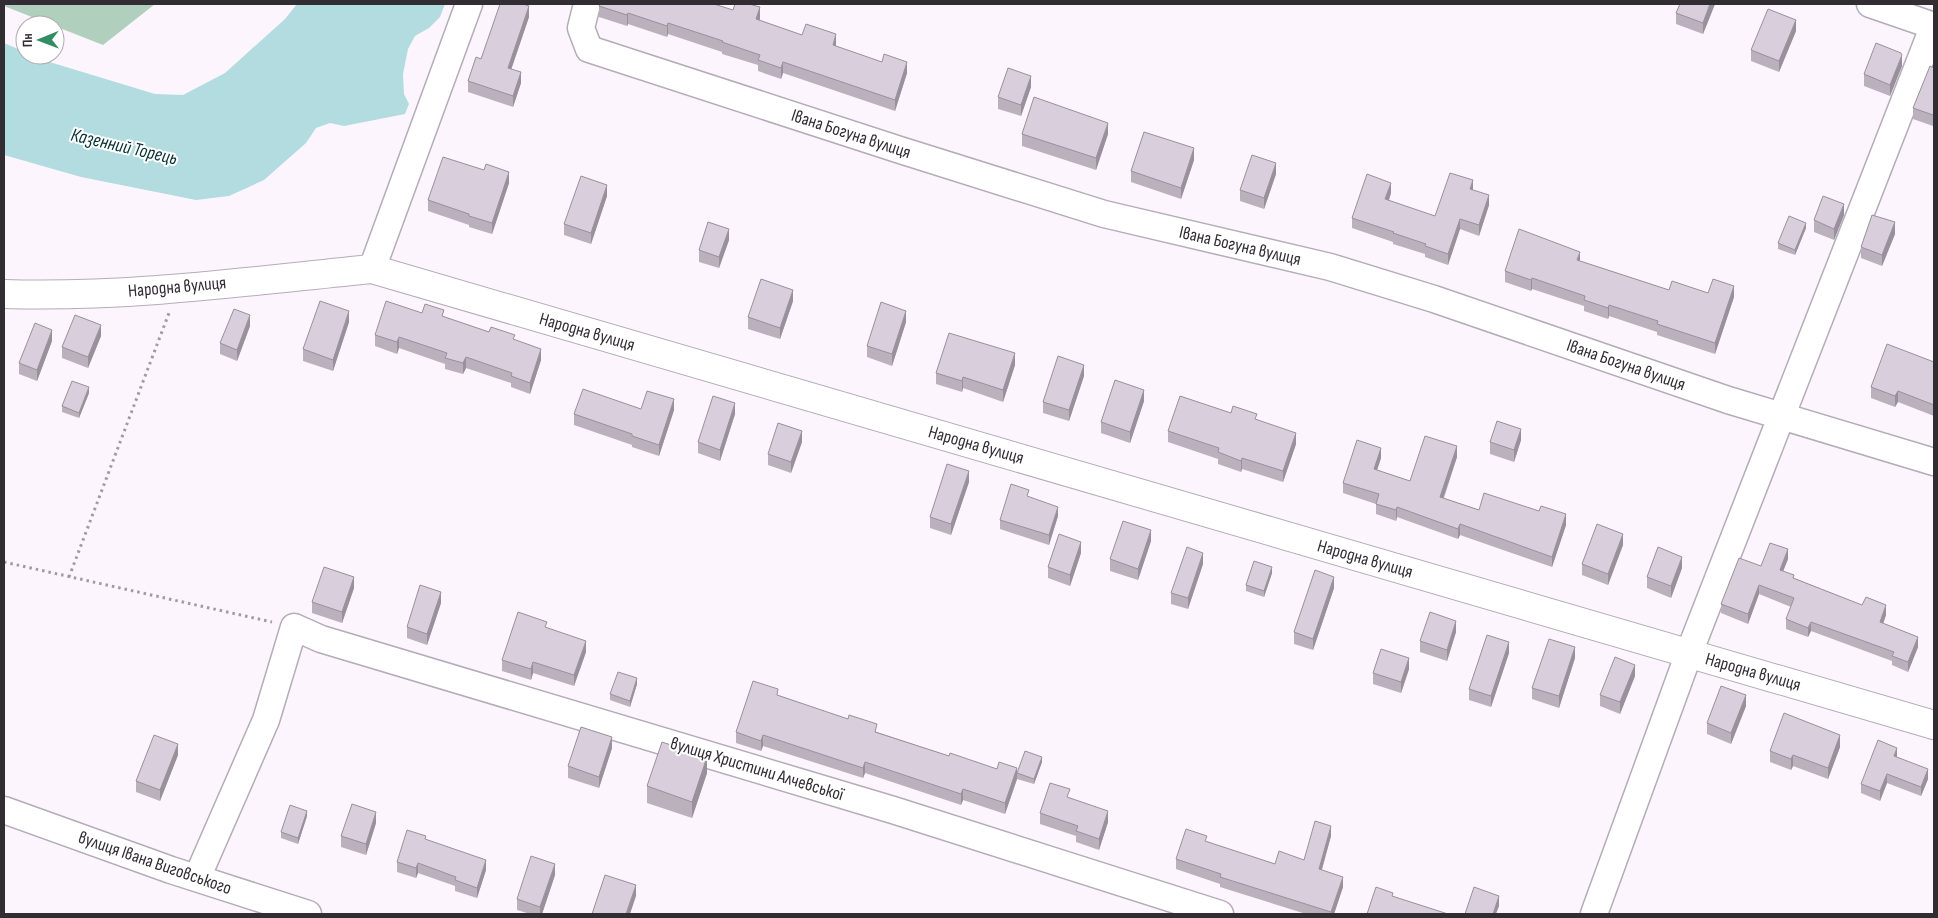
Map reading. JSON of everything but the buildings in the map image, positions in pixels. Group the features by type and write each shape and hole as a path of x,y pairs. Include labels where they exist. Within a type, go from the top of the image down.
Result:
{"street":[{"path":"372,269 469,4"},
{"name":"Івана Богуна вулиця","path":"587,4 581,28 589,49 1104,214 1330,267 1434,299 1728,400 1934,462"},
{"path":"1594,914 1689,653 1934,26 1870,4"},
{"name":"Народна вулиця","path":"4,294 27,295 132,291 372,269 1934,725"},
{"path":"197,878 266,720 294,627"},
{"name":"вулиця Христини Алчевської","path":"294,627 321,640 894,810 1220,914"},
{"name":"вулиця Івана Виговського","path":"4,810 197,878 308,914"}],"path":[{"path":"69,577 179,287"},
{"path":"4,562 294,627"}],"green space":[{"path":"4,4 155,4 103,45 65,30 65,15 27,15 4,6"}],"water":[{"name":"Казенний Торець","path":"297,4 445,4 440,17 429,28 415,36 408,49 403,74 404,94 409,104 405,114 344,126 330,123 316,128 306,143 264,180 229,196 196,200 81,177 4,155 4,43 15,48 15,65 59,65 155,94 183,95 225,73 285,19"}]}
